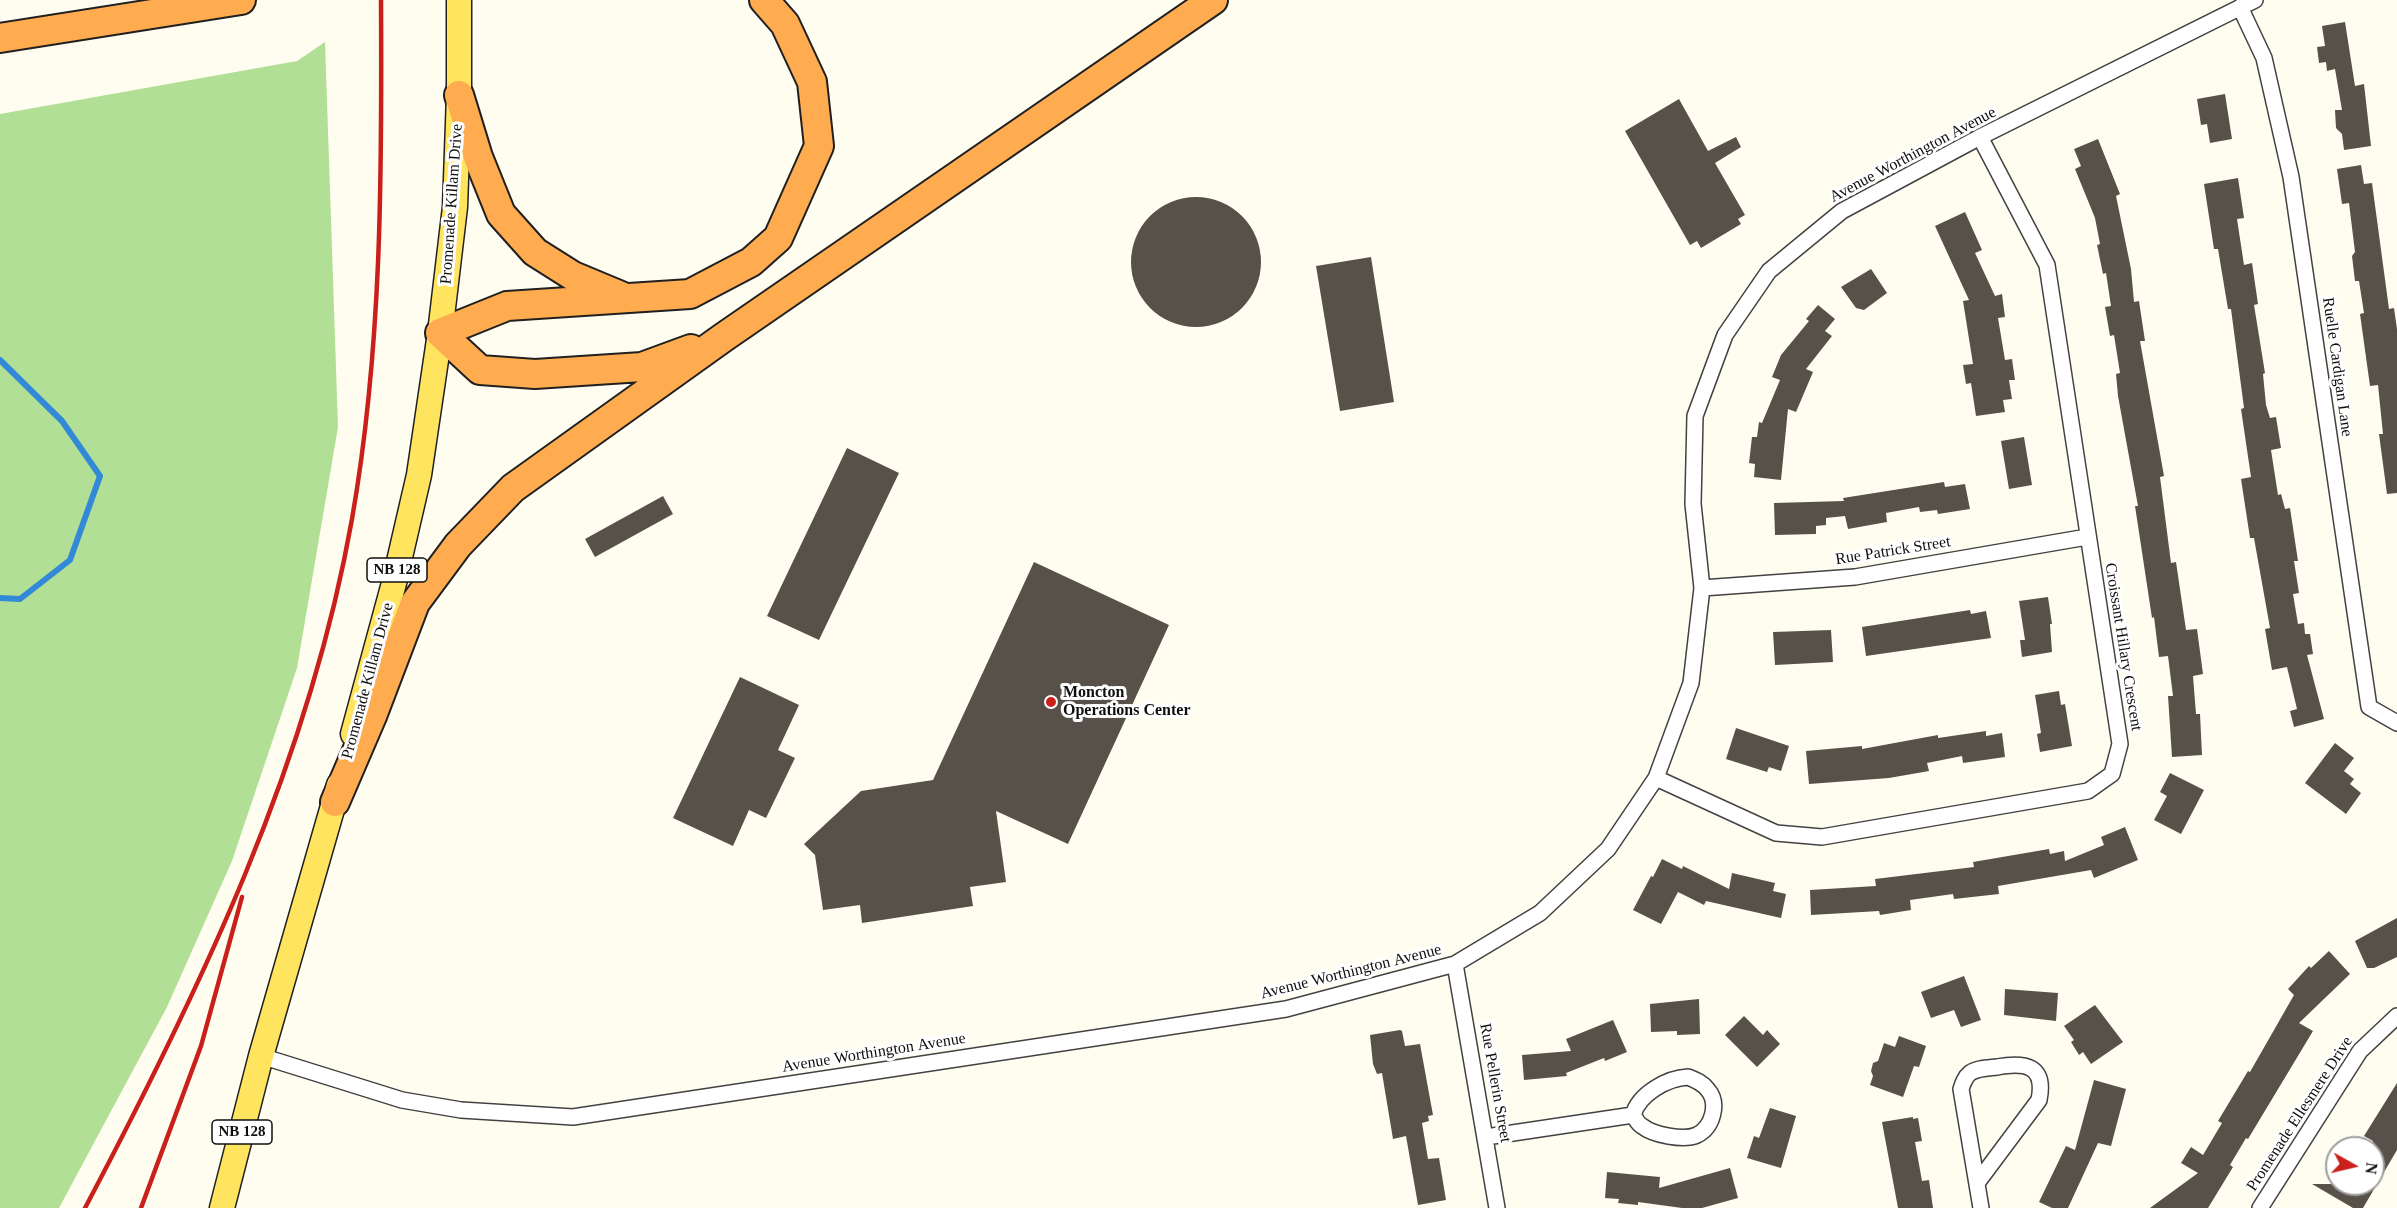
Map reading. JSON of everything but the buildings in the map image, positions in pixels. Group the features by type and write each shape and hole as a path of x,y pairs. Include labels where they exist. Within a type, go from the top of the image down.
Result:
{"highway":[{"path":"0,38 242,0"},
{"path":"724,337 642,367 536,374 480,370 440,333 507,306 690,294 751,262 778,238 819,146 812,82 785,24 764,0"},
{"path":"335,802 372,716 415,603 458,545 513,488 724,337 1213,0"},
{"path":"459,95 478,157 501,214 535,252 573,276 629,299"}],"main road":[{"name":"Promenade Killam Drive","path":"222,1208 261,1056 335,802 394,583 417,486 440,333 455,207 459,95 459,0"}],"street":[{"name":"Avenue Worthington Avenue","path":"261,1056 402,1100 461,1110 573,1117 1286,1009 1455,964 1540,913 1608,849 1656,778 1691,683 1702,588 1693,504 1695,416 1725,334 1769,271 1842,211 1980,137 2255,0"},
{"name":"Ruelle Cardigan Lane","path":"2240,7 2264,58 2291,177 2369,707 2397,723"},
{"name":"Croissant Hillary Crescent","path":"1656,778 1776,834 1822,837 2088,792 2112,774 2120,744 2046,265 1980,137"},
{"name":"Rue Patrick Street","path":"1702,588 1855,577 2087,537"},
{"name":"Rue Pellerin Street","path":"1455,964 1497,1208"},
{"name":"Promenade Ellesmere Drive","path":"2260,1208 2360,1051 2397,1016"},
{"path":"1977,1183 2039,1100 2041,1089 2036,1072 2023,1064 1976,1070 1968,1074 1961,1089 1981,1208"},
{"path":"1688,1077 1700,1082 1709,1090 1714,1103 1713,1115 1706,1126 1697,1135 1684,1138 1650,1131 1641,1126 1633,1115 1636,1105 1643,1097 1675,1078 1688,1077"},
{"path":"1486,1137 1633,1115"}],"green space":[{"path":"325,42 338,427 297,668 232,861 167,1007 59,1208 0,1208 0,114 297,61"}],"waterway":[{"path":"0,360 62,421 100,476 70,560 20,599 0,598"}],"railway":[{"path":"85,1208 169,1043 246,873 279,787 308,699 333,610 352,519 362,455 375,325 380,195 381,0"},
{"path":"141,1208 201,1046 242,897"}],"place":[{"name":"Moncton Operations Center","path":"1051,702"}]}
